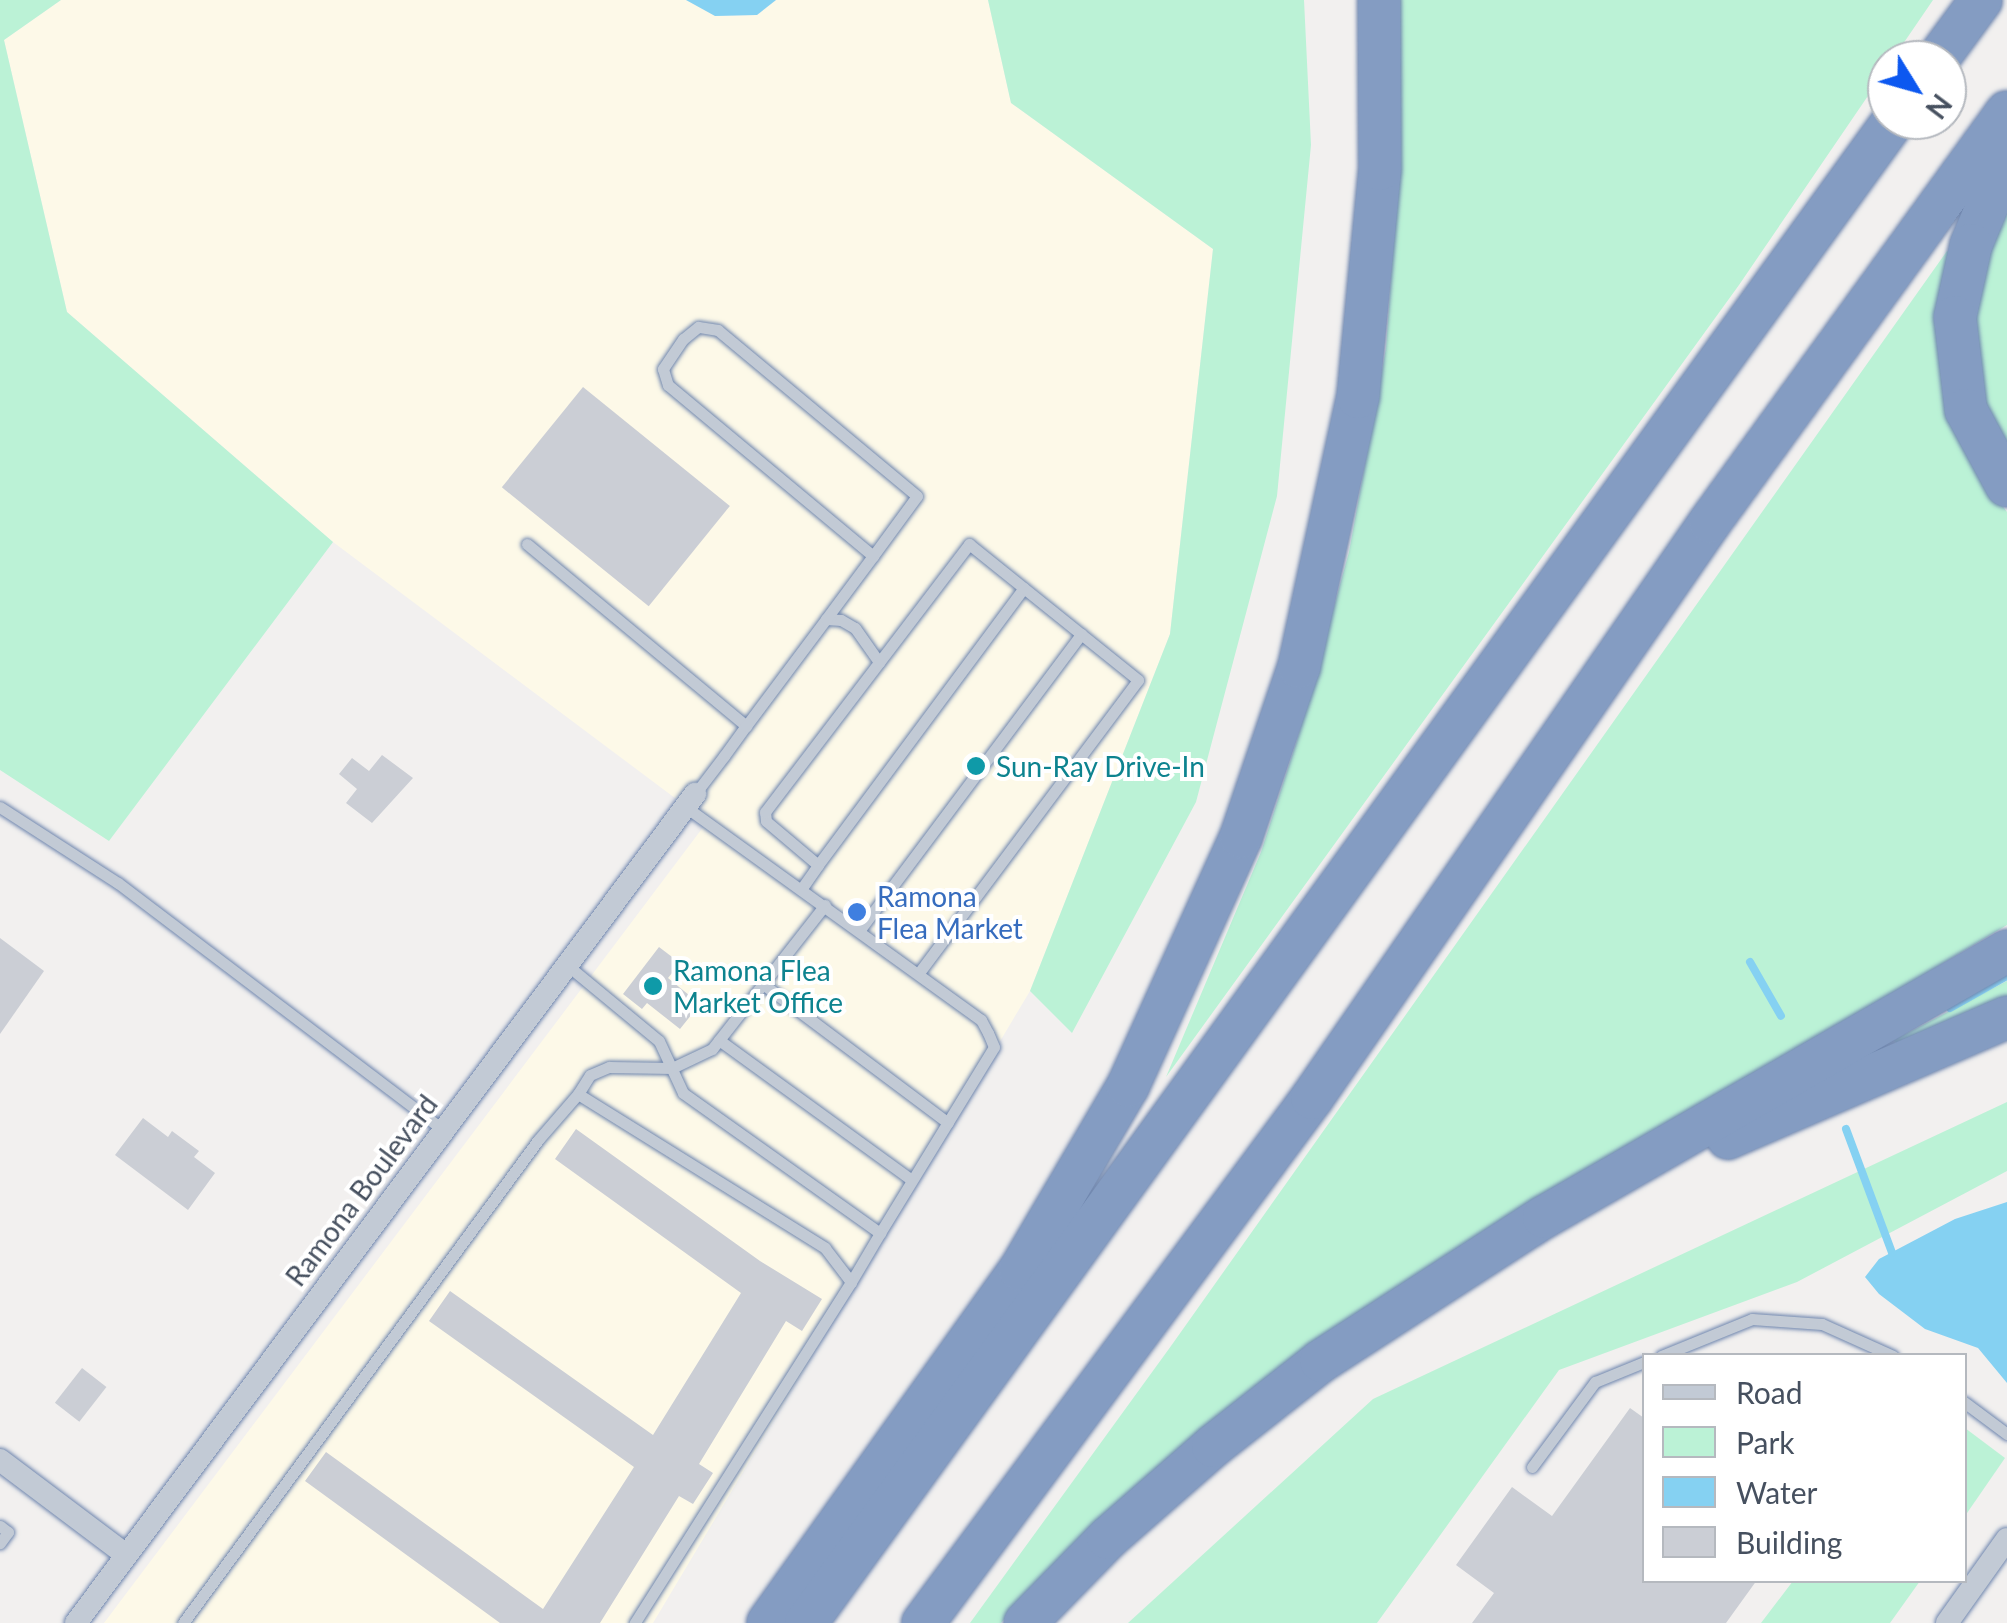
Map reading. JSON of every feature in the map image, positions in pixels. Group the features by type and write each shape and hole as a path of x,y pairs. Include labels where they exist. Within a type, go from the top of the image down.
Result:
{"highway":[{"path":"768,1623 1020,1270 1128,1086 1242,837 1298,668 1358,397 1380,169 1379,0"},
{"path":"1952,40 1981,0"},
{"path":"923,1623 1312,1098 1698,538 2007,112"},
{"path":"806,1623 1880,140"},
{"path":"2007,158 1971,245 1955,317 1966,410 2007,486"},
{"path":"1025,1623 1108,1538 1213,1446 1321,1360 1544,1217 2007,952"},
{"path":"1544,1217 2007,1017"}],"street":[{"name":"Ramona Boulevard","path":"76,1623 690,800"},
{"path":"0,1460 126,1555"},
{"path":"1947,1623 2007,1540"}],"lane":[{"path":"635,1623 994,1047 981,1020 690,800 918,496 718,330 698,327 682,339 663,369 668,385 872,556"},
{"path":"527,544 746,726"},
{"path":"818,864 766,821 765,812 969,544 1138,680 918,974"},
{"path":"802,888 1024,588"},
{"path":"826,619 855,628 879,662"},
{"path":"860,930 1081,634"},
{"path":"0,808 118,883 444,1130"},
{"path":"182,1623 590,1075 609,1067 672,1068 712,1049 825,905"},
{"path":"567,965 659,1041 683,1093 880,1232"},
{"path":"763,984 948,1123"},
{"path":"718,1040 912,1180"},
{"path":"578,1094 824,1248 850,1282"},
{"path":"1668,1353 1752,1319 1822,1324 1887,1353"},
{"path":"1532,1467 1595,1382 1642,1363"},
{"path":"1967,1404 2007,1434"},
{"path":"0,1526 8,1532 0,1543"}],"shaded area":[{"path":"61,0 686,0 716,16 757,15 776,0 988,0 1011,103 1213,249 1170,634 1030,991 653,1623 104,1623 707,822 333,542 67,312 4,40"}],"green space":[{"path":"0,0 61,0 4,40 67,312 333,542 109,841 0,770"},
{"path":"988,0 1304,0 1311,145 1277,496 1196,802 1072,1033 1030,991 1170,634 1213,249 1011,103"},
{"path":"1398,0 1933,0 1906,40 1867,40 1867,97 1739,285 1166,1077 1261,852 1297,740 1349,552 1386,348 1399,161"},
{"path":"2007,202 2007,465 1986,422 1971,334 1986,253"},
{"path":"1947,251 1955,257 1991,490 2007,512 2007,925 1775,1064 1055,1566 1001,1623 970,1623 1171,1346"},
{"path":"2007,981 2007,1007 1899,1047 1894,1040"},
{"path":"2007,1102 2007,1171 1797,1282 1559,1370 1377,1623 1128,1623 1373,1399"},
{"path":"1967,1430 2005,1458 1967,1513"},
{"path":"1791,1583 1919,1583 1890,1623 1761,1623"}],"water":[{"path":"686,0 776,0 757,15 715,16"},
{"path":"2007,1202 2007,1383 1978,1348 1925,1329 1879,1294 1865,1277 1879,1259 1955,1219"}],"building":[{"path":"583,387 730,506 649,606 502,487"},
{"path":"382,755 413,778 372,823 346,803 357,789 339,774 352,758 369,771"},
{"path":"0,938 44,971 0,1034"},
{"name":"Ramona Flea Market Office","path":"659,947 680,963 668,978 700,1004 680,1029 647,1003 642,1009 623,994"},
{"path":"143,1118 168,1137 172,1131 199,1151 194,1157 215,1173 188,1210 115,1155"},
{"path":"576,1129 760,1261 822,1299 802,1331 786,1321 699,1464 713,1473 693,1504 679,1496 600,1623 500,1623 305,1481 326,1452 543,1609 634,1467 429,1321 450,1291 653,1435 741,1293 555,1159"},
{"path":"82,1368 106,1387 79,1422 55,1403"},
{"path":"1630,1408 1642,1417 1642,1583 1755,1583 1726,1623 1472,1623 1494,1593 1456,1565 1512,1487 1552,1516"}],"waterway":[{"path":"1750,962 1781,1016"},
{"path":"1950,1008 2007,976"},
{"path":"1846,1129 1892,1253"}],"place":[{"name":"Sun-Ray Drive-In","path":"976,766"},
{"name":"Ramona Flea Market","path":"857,912"},
{"name":"Ramona Flea Market Office","path":"653,986"}]}
